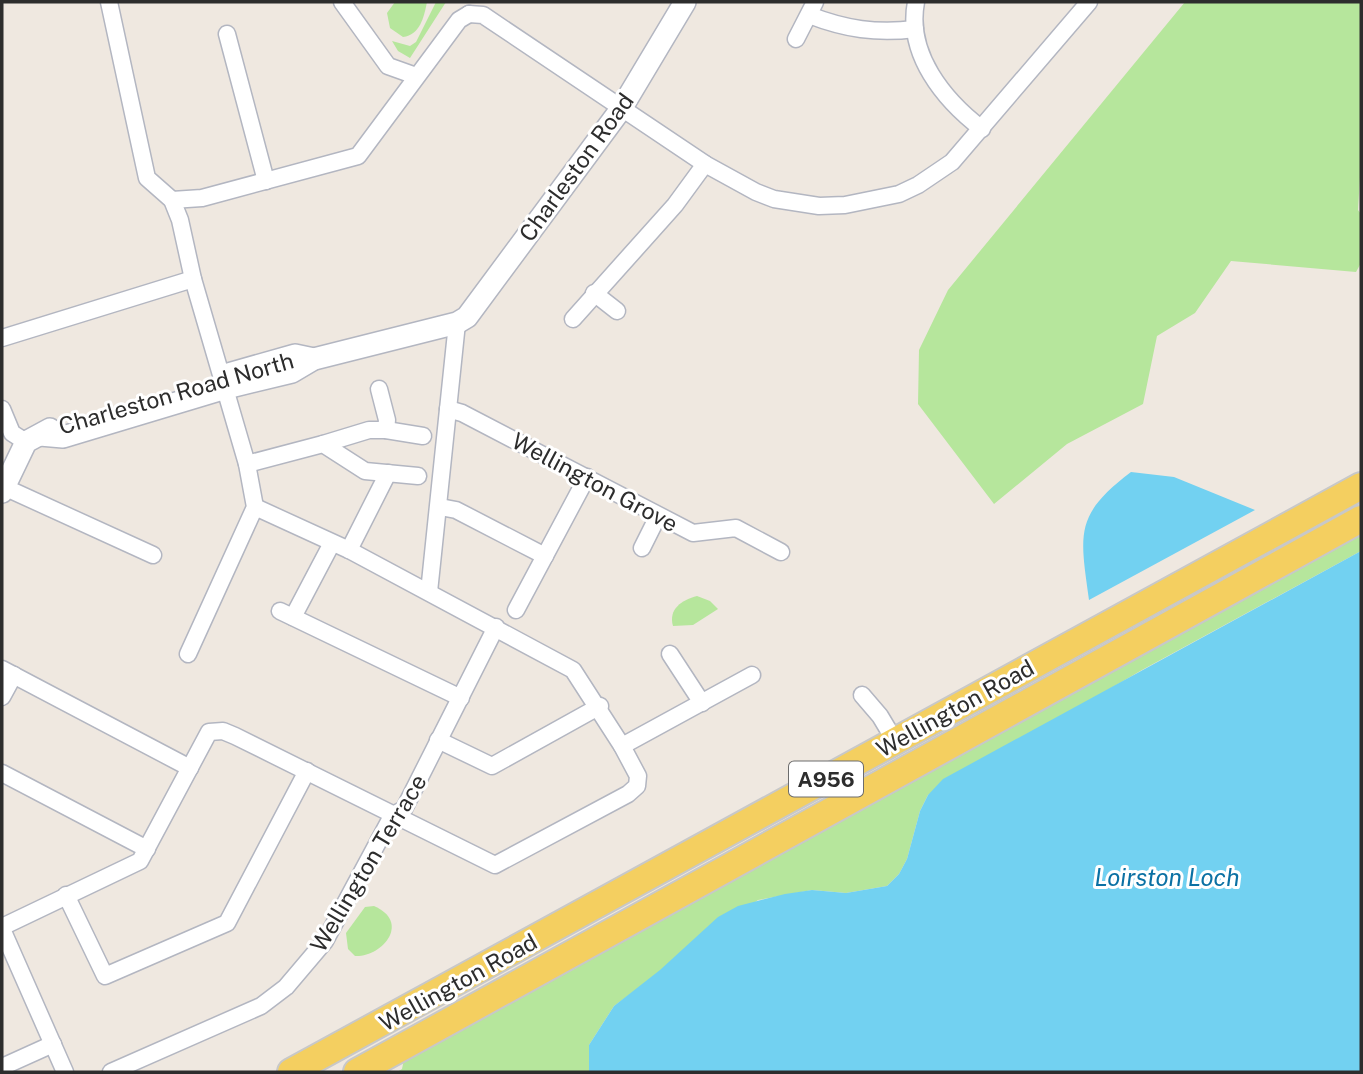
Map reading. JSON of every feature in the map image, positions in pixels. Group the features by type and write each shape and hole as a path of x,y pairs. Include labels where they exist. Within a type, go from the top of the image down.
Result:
{"main road":[{"name":"Wellington Road","path":"291,1072 1361,486"},
{"name":"Wellington Road","path":"356,1072 1361,519"}],"street":[{"path":"109,2 147,178 172,200 180,220 192,279 247,464 255,507 188,654"},
{"path":"342,2 388,66 416,76"},
{"name":"Charleston Road","path":"457,323 467,317 621,109 685,2"},
{"path":"916,2 915,29 923,56 945,99 982,129"},
{"path":"172,200 202,198 358,156 468,8 483,15 705,164 774,199 819,206 871,202 918,185 952,162 1089,2"},
{"path":"796,39 812,9 863,31 888,33 915,29"},
{"path":"227,34 265,181"},
{"path":"573,318 675,205 705,164"},
{"path":"2,338 192,279"},
{"path":"594,293 617,311"},
{"path":"429,592 457,323"},
{"name":"Charleston Road North","path":"33,439 63,437 224,382 292,372 314,359 457,323"},
{"path":"379,389 387,420 386,430"},
{"name":"Wellington Grove","path":"447,409 462,413 693,533 736,528 781,552"},
{"path":"2,410 12,433 33,439 3,489 153,555"},
{"path":"247,464 369,430 423,436"},
{"path":"323,444 365,471 418,476"},
{"path":"349,550 388,473"},
{"path":"516,610 587,477"},
{"path":"65,1072 2,928 140,861 209,732 223,731 392,816 495,864 628,794 638,786 638,776 600,706 573,670 349,550 255,507"},
{"path":"439,507 456,510 545,556"},
{"path":"642,548 658,516"},
{"path":"332,543 287,614 461,698"},
{"name":"Wellington Terrace","path":"111,1072 261,1006 286,987 325,941 392,816 404,809 496,627"},
{"path":"670,654 702,704"},
{"path":"2,697 8,672 190,768"},
{"path":"622,746 752,675"},
{"path":"862,695 880,716 895,741"},
{"path":"439,740 492,766 600,706"},
{"path":"66,895 106,976 228,923 307,771"},
{"path":"2,773 148,849"},
{"path":"2,1067 53,1044"}],"green space":[{"path":"395,2 427,2 420,24 409,36 403,37 390,28 387,13"},
{"path":"436,2 446,2 410,58 398,51 392,41 410,46 416,42"},
{"path":"1185,2 1361,2 1361,161 1358,210 1361,214 1361,263 1356,272 1231,261 1195,313 1157,336 1143,404 1067,444 994,504 918,404 919,350 948,290"},
{"path":"1361,533 1361,551 1142,670 928,795 920,811 907,859 899,874 887,886 846,893 812,890 758,900 614,1006 589,1045 589,1072 397,1072 402,1069 404,1059 576,968 575,965"},
{"path":"697,596 710,601 718,609 693,625 673,626 674,610 686,600"},
{"path":"374,906 391,921 389,937 375,951 355,956 348,949 346,933 365,907"}],"water":[{"path":"1131,472 1174,477 1255,510 1089,600 1083,542 1085,527 1099,501"},
{"name":"Loirston Loch","path":"1361,551 1361,1072 589,1072 589,1045 614,1006 660,970 718,917 738,906 785,894 812,890 846,893 887,886 899,874 907,859 920,811 928,795 943,779"}]}
